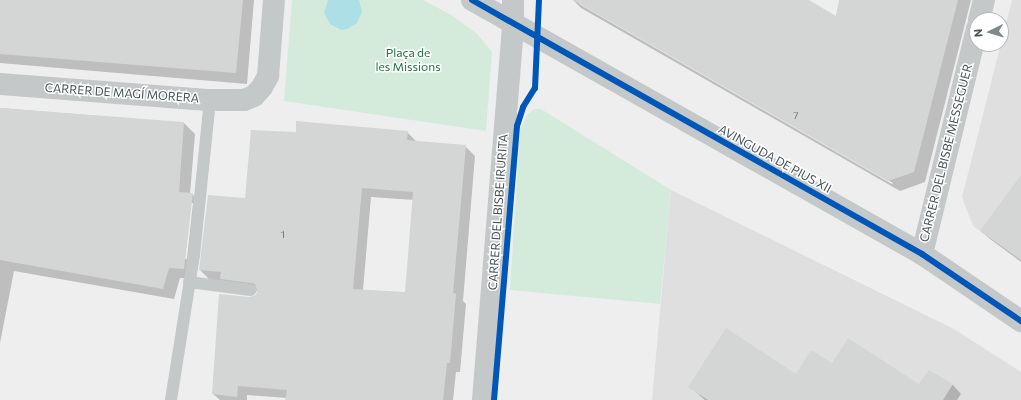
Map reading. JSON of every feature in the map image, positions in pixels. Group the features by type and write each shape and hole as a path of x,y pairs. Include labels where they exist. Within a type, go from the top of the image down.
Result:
{"street":[{"name":"CARRER DE MAGÍ MORERA","path":"0,84 210,100 244,100 254,96 262,87 268,76 274,0"},
{"path":"472,0 513,24"},
{"name":"CARRER DEL BISBE IRURITA","path":"483,400 513,24 513,0"},
{"path":"981,12 984,0"},
{"name":"AVINGUDA DE PIUS XII","path":"513,24 922,254 1021,321"},
{"name":"CARRER DEL BISBE MESSEGUER","path":"922,254 971,52"}],"lane":[{"path":"171,400 194,255 210,100"},
{"path":"189,282 250,290"}],"shaded area":[{"path":"1012,0 1021,0 1021,260 973,226 962,197 999,52 1009,52 1009,12"},
{"path":"671,190 954,329 1021,372 1021,400 652,400"}],"green space":[{"name":"Plaça de les Missions","path":"292,0 423,0 453,16 477,34 492,52 486,131 284,101"},
{"path":"534,109 541,109 671,190 660,304 510,290 520,130 527,115"}],"water":[{"path":"328,0 359,0 362,12 357,23 347,29 341,30 330,24 324,13"}],"building":[{"path":"0,0 243,0 236,73 0,54"},
{"path":"573,0 809,0 836,16 839,0 958,0 914,172 888,181"},
{"path":"0,108 184,122 179,192 193,193 184,269 169,268 163,289 0,260"},
{"path":"296,121 408,131 407,140 466,145 453,293 456,294 450,363 447,363 443,400 285,400 287,390 238,386 237,397 212,394 219,294 249,297 256,295 257,291 255,284 220,279 221,272 199,270 208,195 245,198 251,130 296,132","holes":["362,188 413,192 405,292 353,289"]},
{"path":"1021,175 1021,260 980,231"},
{"path":"726,328 796,374 811,350 832,363 848,338 919,384 929,370 953,384 943,400 708,400 688,387"}],"cycle path":[{"path":"472,0 922,254 1021,321"},
{"path":"494,400 517,126 523,107 535,88 539,0"}]}
